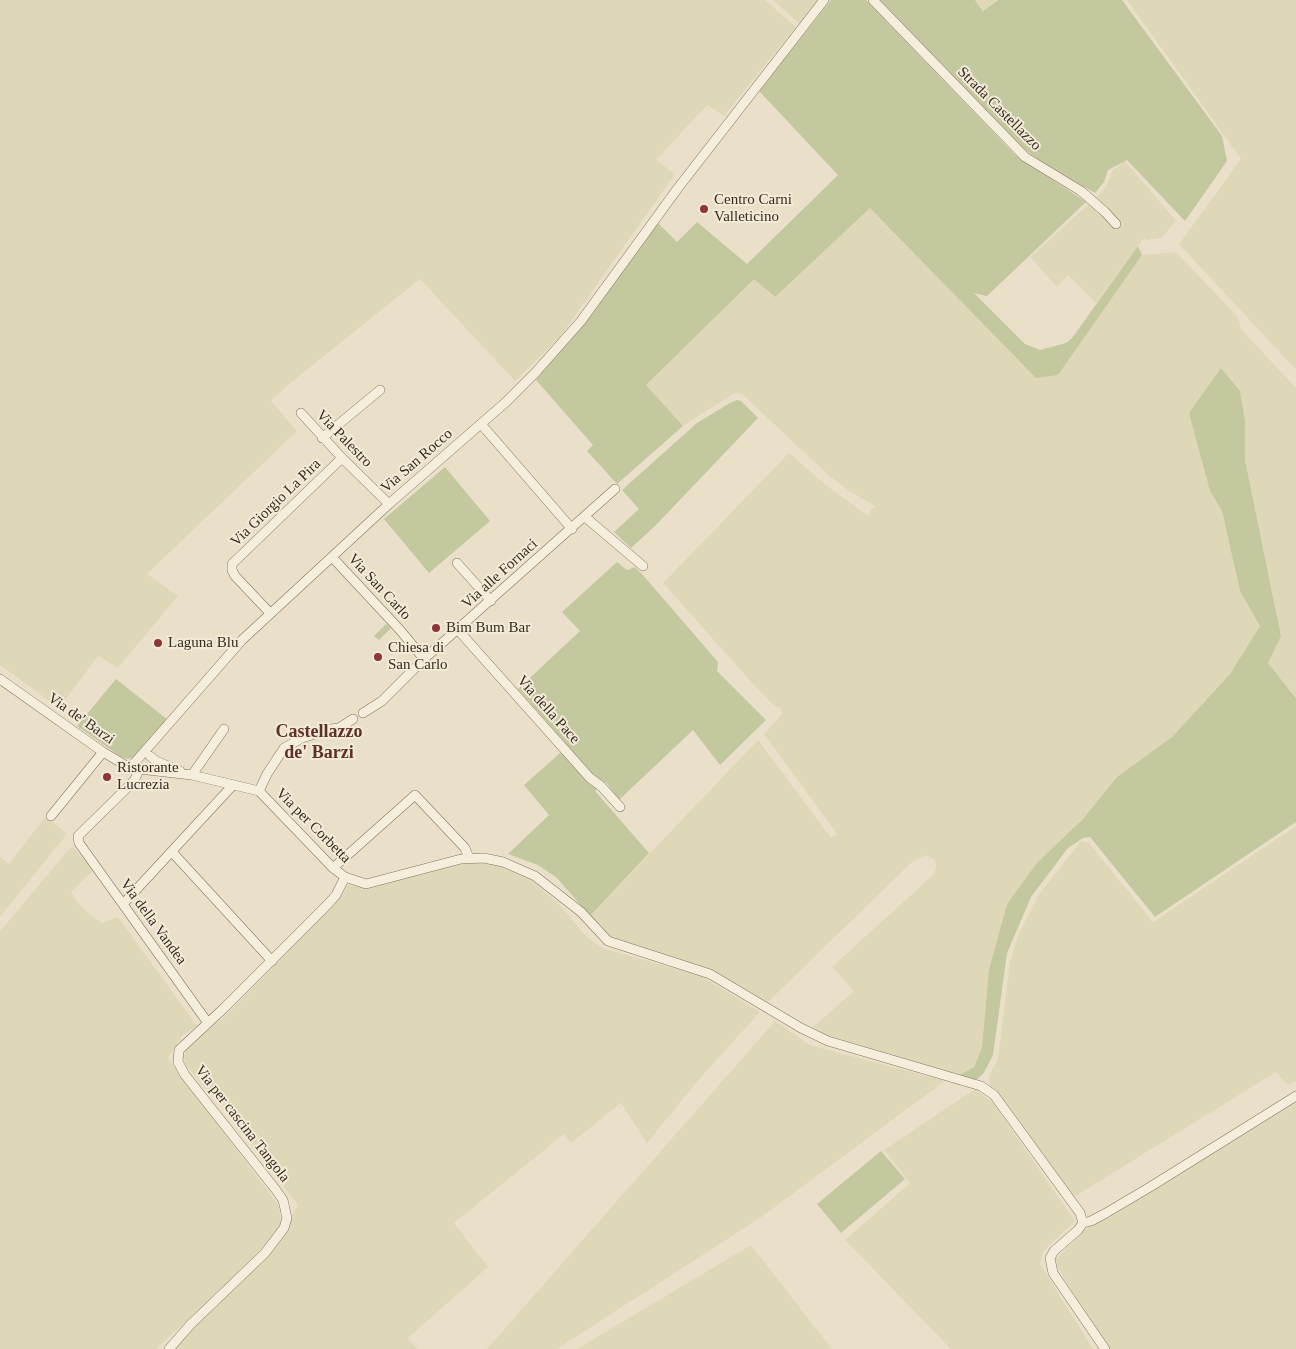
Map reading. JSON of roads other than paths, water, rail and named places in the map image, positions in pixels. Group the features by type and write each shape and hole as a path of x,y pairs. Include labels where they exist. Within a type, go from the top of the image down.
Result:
{"street":[{"name":"Via San Rocco","path":"78,836 134,781 134,769 151,743 242,640 389,504 522,387 581,321 678,188 824,0"},
{"name":"Strada Castellazzo","path":"873,0 1025,157 1081,192 1116,224"},
{"path":"322,438 380,390"},
{"name":"Via Palestro","path":"301,413 322,438 389,504"},
{"path":"482,424 572,529"},
{"name":"Via Giorgio La Pira","path":"270,614 236,576 232,570 232,564 342,458"},
{"name":"Via alle Fornaci","path":"363,713 382,701 424,659 615,489"},
{"path":"585,517 643,566"},
{"name":"Via San Carlo","path":"332,557 400,630 424,659"},
{"path":"457,563 491,601"},
{"name":"Via della Pace","path":"458,630 590,778 601,786 620,807"},
{"name":"Via de' Barzi","path":"0,680 103,752 134,769 151,771"},
{"path":"259,791 267,774 284,748 302,738 331,728 339,728 353,719"},
{"path":"192,775 224,729"},
{"path":"134,769 150,756 151,743"},
{"path":"51,816 103,752"},
{"name":"Via per Corbetta","path":"150,756 156,761 192,775"},
{"name":"Via per Corbetta","path":"151,771 192,775 259,791 333,868 345,877 366,884 469,858 484,858 503,862 535,876 581,912 608,941 710,974 801,1028 828,1041 982,1086 994,1095 1080,1213 1083,1223"},
{"path":"123,904 234,785"},
{"path":"333,868 416,796 465,848 469,858"},
{"name":"Via della Vandea","path":"78,836 79,843 208,1023"},
{"path":"172,852 272,961"},
{"name":"Via per cascina Tangola","path":"169,1349 190,1325 265,1253 284,1228 287,1218 283,1200 276,1190 185,1075 178,1062 179,1050 272,961 336,895 345,877"},
{"path":"1105,1349 1053,1273 1050,1258 1054,1251 1078,1230 1083,1223 1106,1213 1150,1187 1296,1096"}],"place":[{"name":"Centro Carni Valleticino","path":"704,209"},
{"name":"Bim Bum Bar","path":"436,628"},
{"name":"Laguna Blu","path":"158,643"},
{"name":"Chiesa di San Carlo","path":"378,657"},
{"name":"Ristorante Lucrezia","path":"107,777"}],"district":[{"name":"Castellazzo de' Barzi","path":"319,742"}]}
